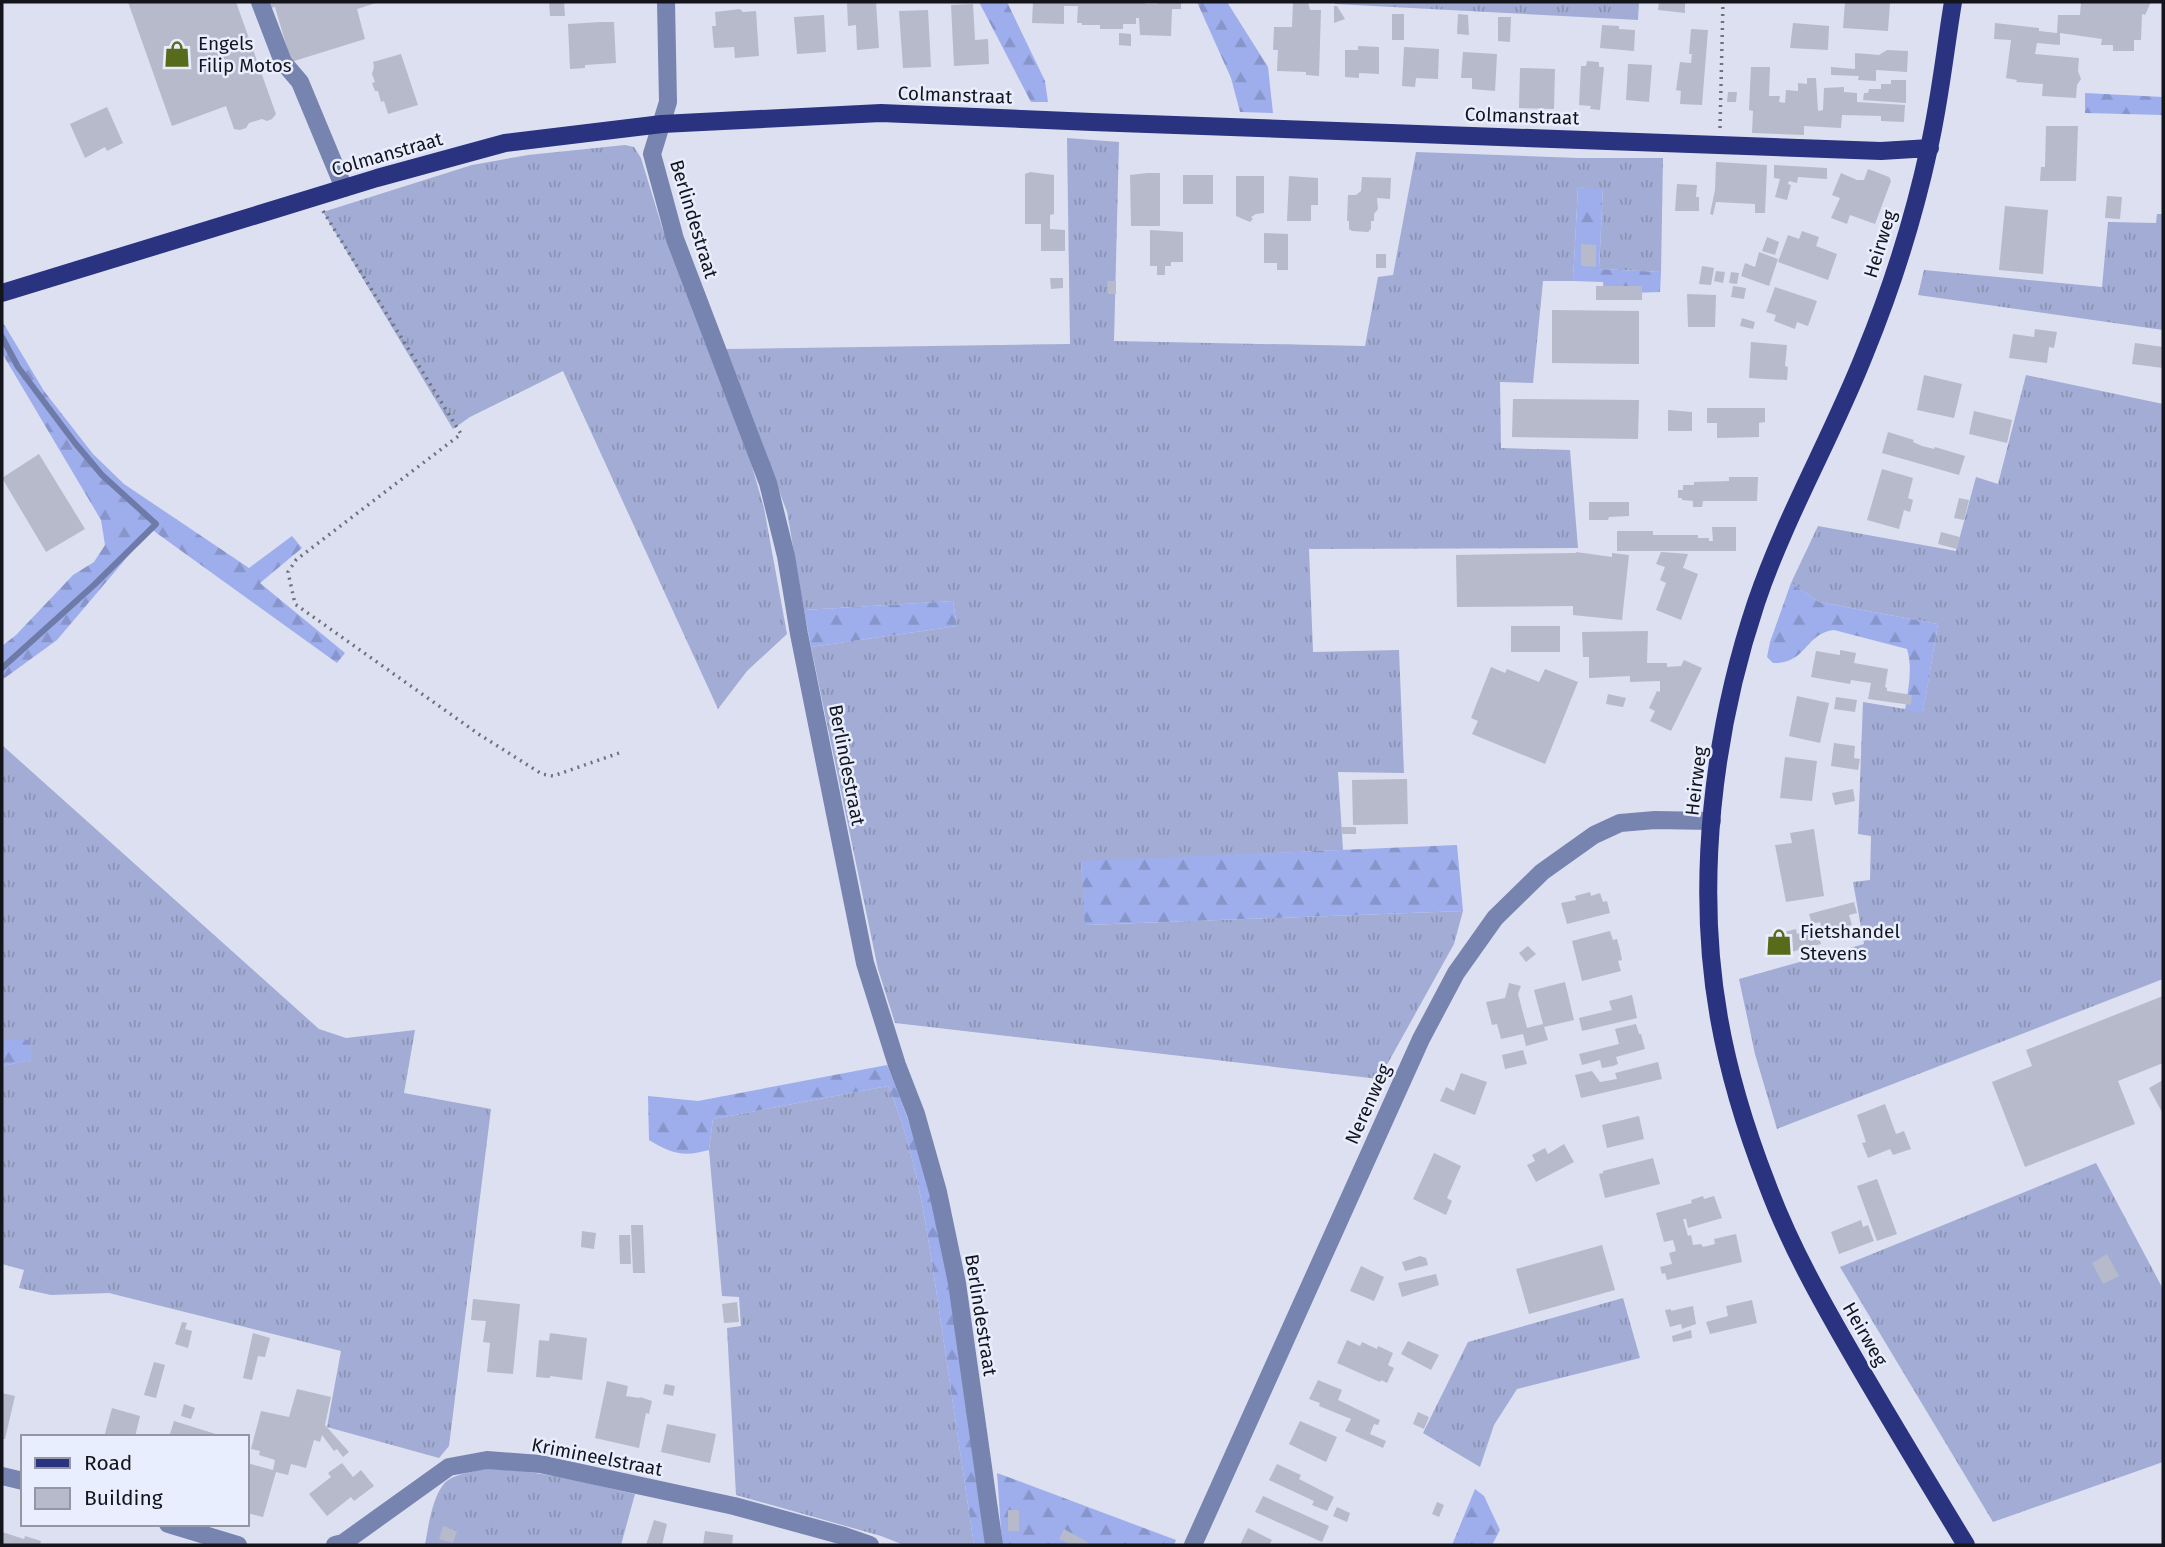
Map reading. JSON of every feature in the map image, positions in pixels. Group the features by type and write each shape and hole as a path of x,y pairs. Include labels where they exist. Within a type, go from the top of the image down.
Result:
{"main road":[{"name":"Heirweg","path":"1954,2 1930,148 1910,221 1874,331 1780,542 1758,597 1742,648 1724,722 1712,821 1709,897 1719,1015 1732,1078 1768,1187 1812,1285 1966,1545"},
{"name":"Colmanstraat","path":"2,293 344,188 505,142 662,124 881,113 1881,151 1930,148"}],"street":[{"path":"261,2 283,62 300,82 344,188"},
{"name":"Berlindestraat","path":"666,2 668,102 652,154 675,239 768,482 786,556 799,634 865,962 897,1065 916,1114 938,1192 957,1283 994,1545"},
{"name":"Nerenweg","path":"1193,1545 1415,1052 1455,973 1495,918 1542,872 1594,835 1620,823 1655,820 1712,821"},
{"name":"Krimineelstraat","path":"335,1545 343,1543 449,1467 487,1460 540,1464 734,1506 844,1535 870,1545"},
{"path":"2,1476 21,1481"},
{"path":"175,1526 238,1545"}],"path":[{"path":"1719,145 1723,2"},
{"path":"318,196 326,217 460,434 296,560 288,572 295,604 480,735 541,774 554,776 622,752"}],"green space":[{"path":"979,2 1007,2 1045,81 1048,102 1031,102"},
{"path":"1197,2 1227,2 1268,67 1273,113 1240,112 1231,78"},
{"path":"1333,2 1639,2 1638,20"},
{"path":"2085,93 2163,97 2163,115 2085,113"},
{"path":"1067,138 1119,142 1114,341 1365,346 1378,277 1393,275 1416,152 1663,158 1661,272 1599,269 1603,190 1578,187 1573,281 1543,281 1533,383 1500,382 1501,448 1570,450 1578,548 1309,549 1313,652 1399,650 1404,773 1338,772 1343,850 1081,862 1086,925 1463,911 1454,944 1379,1079 895,1023 878,969 811,647 957,626 953,601 804,610 787,512 726,349 1070,344"},
{"path":"625,145 634,147 641,158 662,227 751,463 764,508 787,634 747,671 718,709 563,371 470,417 453,429 323,212 472,165 528,155"},
{"path":"1578,187 1603,189 1599,269 1661,272 1660,292 1604,294 1603,282 1573,281"},
{"path":"2157,214 2163,214 2163,330 1918,295 1924,270 2102,287 2108,222 2156,223"},
{"path":"2,321 44,391 93,454 124,484 249,568 292,536 302,548 260,583 345,653 337,663 151,529 57,640 2,680 2,646 16,635 73,575 94,562 105,545 101,520 2,353"},
{"path":"2026,375 2163,404 2163,979 1777,1129 1755,1054 1739,979 1864,944 1853,882 1870,880 1871,836 1858,834 1863,702 1923,712 1938,624 1819,602 1791,583 1818,526 1956,551 1976,477 1998,484"},
{"path":"1791,583 1819,602 1938,624 1923,713 1905,710 1910,672 1907,649 1834,630 1824,632 1793,659 1773,663 1767,657 1770,642"},
{"path":"953,601 957,626 811,647 804,610"},
{"path":"2,745 319,1029 346,1038 415,1030 404,1093 491,1109 449,1446 439,1458 327,1427 341,1351 109,1293 51,1295 19,1288 24,1270 2,1264 2,1066 31,1060 30,1040 2,1040"},
{"path":"1457,845 1463,911 1085,925 1081,861"},
{"path":"2,1040 30,1040 32,1060 2,1066"},
{"path":"887,1065 909,1122 941,1241 962,1362 986,1545 974,1545 925,1221 906,1137 888,1086 713,1119 709,1150 678,1153 649,1140 648,1096 698,1101"},
{"path":"888,1086 906,1137 925,1221 974,1545 904,1545 736,1495 727,1328 741,1326 739,1297 722,1296 709,1150 713,1119"},
{"path":"2096,1163 2163,1289 2163,1462 1993,1522 1840,1267"},
{"path":"1623,1298 1640,1358 1517,1389 1494,1425 1480,1467 1423,1433 1468,1342"},
{"path":"485,1469 542,1474 635,1494 621,1545 425,1545 433,1506 443,1485 456,1476"},
{"path":"997,1473 1176,1540 1174,1545 1002,1545"},
{"path":"1475,1489 1484,1496 1500,1530 1492,1545 1452,1545"}],"building":[{"path":"128,2 236,2 276,114 272,119 249,123 246,128 240,130 234,129 226,106 172,126"},
{"path":"263,2 379,2 357,9 365,39 291,62 275,7 266,9"},
{"path":"549,2 564,2 565,16 550,16"},
{"path":"876,2 879,48 857,50 856,25 848,26 847,3"},
{"path":"1033,2 1181,2 1181,9 1172,9 1171,36 1140,35 1139,18 1136,18 1136,24 1123,24 1123,29 1100,29 1100,25 1077,23 1078,6 1064,6 1064,24 1032,23"},
{"path":"1293,2 1308,2 1310,10 1321,10 1319,76 1306,75 1306,72 1277,71 1278,50 1273,50 1274,27 1292,27"},
{"path":"1659,2 1685,2 1685,13 1658,10"},
{"path":"1845,2 1890,3 1888,31 1843,28"},
{"path":"2081,2 2151,2 2145,15 2142,14 2141,40 2134,40 2134,51 2113,51 2113,45 2101,45 2102,39 2060,33 2060,45 2037,43 2035,54 2079,58 2078,71 2081,79 2077,85 2076,98 2042,96 2043,84 2016,82 2017,80 2006,78 2011,40 1994,39 1995,23 2057,33 2058,15 2080,15"},
{"path":"973,4 975,40 988,39 989,64 954,66 951,5"},
{"path":"1334,6 1337,6 1345,19 1334,23"},
{"path":"740,9 743,12 756,11 759,56 735,58 734,47 714,48 712,26 716,26 715,12"},
{"path":"928,10 931,67 903,68 899,11"},
{"path":"1392,14 1404,14 1404,40 1392,40"},
{"path":"1458,14 1468,15 1469,35 1457,34"},
{"path":"824,15 826,52 797,54 794,17"},
{"path":"1498,17 1511,17 1510,42 1498,41"},
{"path":"614,22 616,63 570,69 568,24"},
{"path":"1793,23 1829,26 1828,50 1790,48"},
{"path":"1602,25 1635,30 1634,51 1600,48"},
{"path":"1691,29 1708,30 1702,105 1680,104 1681,91 1676,90 1680,62 1691,63"},
{"path":"1119,33 1131,34 1131,46 1119,45"},
{"path":"1358,46 1379,47 1379,74 1359,73 1359,78 1345,77 1345,50 1358,50"},
{"path":"1404,47 1439,49 1438,79 1416,78 1415,87 1402,86"},
{"path":"1887,50 1908,51 1907,72 1876,70 1876,81 1858,80 1859,76 1831,75 1831,67 1855,69 1855,53 1879,55"},
{"path":"1463,52 1497,54 1495,91 1472,89 1472,78 1461,78"},
{"path":"401,54 418,105 388,114 384,101 381,102 372,83 375,82 372,74 373,62"},
{"path":"1587,61 1599,62 1599,67 1604,67 1600,110 1579,105 1581,66 1586,66"},
{"path":"1628,64 1652,65 1649,102 1626,100"},
{"path":"1751,67 1770,67 1769,96 1780,96 1779,102 1785,103 1786,90 1798,91 1798,83 1807,84 1807,78 1816,78 1818,111 1823,110 1824,88 1844,87 1844,92 1857,93 1857,102 1905,105 1904,122 1881,121 1881,116 1842,115 1841,128 1804,126 1804,135 1752,133 1753,111 1749,110"},
{"path":"1520,68 1555,69 1554,109 1519,108"},
{"path":"1891,80 1906,80 1906,103 1863,100 1864,93 1868,93 1869,89 1881,89 1881,84 1891,84"},
{"path":"1728,92 1737,92 1736,102 1727,102"},
{"path":"107,107 123,143 107,151 105,147 85,158 70,124"},
{"path":"2046,126 2078,126 2076,181 2040,181 2041,167 2045,167"},
{"path":"1716,162 1767,165 1765,213 1755,213 1755,204 1716,202 1713,215 1710,214 1715,190"},
{"path":"1774,165 1827,168 1827,179 1798,177 1797,183 1789,181 1788,184 1791,185 1787,200 1775,197 1780,179 1774,178"},
{"path":"1868,169 1889,177 1891,181 1875,224 1850,215 1847,224 1831,218 1840,198 1832,195 1841,173 1864,180"},
{"path":"1030,172 1054,175 1054,214 1050,215 1050,229 1065,230 1065,251 1041,251 1041,224 1025,224 1025,174"},
{"path":"1160,173 1160,226 1131,226 1130,175"},
{"path":"1183,175 1213,175 1213,204 1183,204"},
{"path":"1236,176 1264,176 1264,213 1251,217 1253,219 1250,222 1236,216"},
{"path":"1289,176 1318,178 1318,205 1311,205 1311,221 1287,221"},
{"path":"1362,177 1391,178 1390,199 1377,198 1378,209 1368,232 1352,231 1347,221 1348,195 1356,195 1361,191"},
{"path":"1677,184 1697,185 1699,211 1675,211"},
{"path":"2107,196 2122,197 2120,219 2105,218"},
{"path":"2005,206 2048,210 2043,274 1999,270"},
{"path":"1150,230 1183,232 1183,262 1171,262 1171,266 1165,266 1165,275 1157,275 1157,266 1150,266"},
{"path":"1802,231 1819,237 1816,246 1837,254 1828,280 1778,262 1788,235 1799,239"},
{"path":"1264,233 1288,234 1288,270 1277,270 1277,263 1264,263"},
{"path":"1767,237 1779,242 1775,255 1762,251"},
{"path":"1581,244 1596,245 1596,267 1581,266"},
{"path":"1759,252 1778,259 1769,286 1741,276 1745,263 1755,267"},
{"path":"1376,254 1386,254 1386,268 1376,268"},
{"path":"1702,266 1714,268 1711,285 1699,284"},
{"path":"1716,271 1725,272 1723,283 1714,281"},
{"path":"1731,272 1739,273 1737,284 1729,283"},
{"path":"1050,278 1063,278 1063,288 1051,289"},
{"path":"1107,281 1116,281 1116,294 1108,294"},
{"path":"1596,286 1642,286 1642,300 1596,300"},
{"path":"1733,286 1746,288 1744,299 1731,297"},
{"path":"1775,287 1817,301 1808,326 1797,322 1795,329 1774,321 1776,315 1766,312"},
{"path":"1687,294 1716,295 1715,327 1688,327"},
{"path":"1552,310 1639,311 1639,364 1552,363"},
{"path":"1742,318 1755,322 1753,329 1740,326"},
{"path":"2035,329 2057,332 2054,348 2049,347 2047,363 2009,358 2013,334 2034,337"},
{"path":"1751,342 1787,345 1787,380 1749,378"},
{"path":"2135,343 2163,347 2163,368 2132,364"},
{"path":"1924,375 1962,384 1954,418 1917,410"},
{"path":"1513,399 1639,400 1638,439 1512,437"},
{"path":"1707,408 1765,408 1765,422 1759,423 1759,437 1717,438 1717,423 1707,423"},
{"path":"1668,410 1692,412 1692,431 1668,431"},
{"path":"1974,411 2012,420 2007,443 1969,434"},
{"path":"1888,432 1914,440 1913,442 1922,446 1965,456 1959,475 1882,453"},
{"path":"39,454 85,529 46,552 2,478"},
{"path":"1882,469 1913,478 1908,498 1913,500 1910,512 1904,510 1899,529 1867,520"},
{"path":"1729,477 1758,477 1757,501 1703,501 1702,507 1693,507 1693,501 1678,498 1678,490 1683,490 1683,485 1729,481"},
{"path":"1959,498 1969,500 1964,520 1954,518"},
{"path":"1589,502 1629,502 1629,516 1589,520"},
{"path":"1712,527 1736,527 1736,551 1617,551 1617,531 1653,531 1653,535 1698,535 1698,538 1709,538 1709,541 1713,541"},
{"path":"1941,532 1960,537 1957,549 1938,544"},
{"path":"1576,552 1612,557 1612,553 1629,555 1622,620 1573,615 1573,606 1457,607 1456,555"},
{"path":"1661,552 1688,554 1683,568 1698,574 1681,620 1656,610 1666,583 1660,580 1665,567 1656,564"},
{"path":"1511,626 1560,626 1560,652 1511,652"},
{"path":"1648,631 1647,663 1667,663 1667,667 1681,666 1684,660 1702,668 1671,731 1650,721 1655,711 1649,708 1657,691 1660,692 1660,681 1630,682 1630,676 1589,678 1589,657 1583,657 1582,632"},
{"path":"1840,650 1856,653 1854,663 1888,669 1885,687 1887,691 1912,695 1911,705 1868,699 1871,683 1851,680 1850,684 1811,677 1816,651 1840,655"},
{"path":"1491,667 1505,673 1507,669 1539,682 1545,669 1578,682 1545,764 1472,734 1478,721 1471,718"},
{"path":"1608,694 1626,698 1623,707 1606,704"},
{"path":"1797,696 1829,703 1820,743 1789,736"},
{"path":"1836,697 1857,700 1855,712 1834,709"},
{"path":"1834,743 1855,746 1854,758 1860,759 1858,770 1831,766"},
{"path":"1785,757 1817,761 1812,801 1780,798"},
{"path":"1407,779 1408,824 1353,825 1352,780"},
{"path":"1853,789 1855,801 1835,805 1832,793"},
{"path":"1341,827 1356,827 1356,834 1341,834"},
{"path":"1814,829 1824,896 1786,902 1775,845 1792,843 1790,833"},
{"path":"1590,892 1591,896 1600,893 1603,902 1607,901 1610,913 1567,924 1561,903 1576,900 1575,896"},
{"path":"1854,902 1857,913 1849,915 1852,925 1823,933 1820,922 1812,924 1809,914"},
{"path":"1796,929 1797,934 1818,932 1821,944 1776,956 1770,936"},
{"path":"1610,931 1613,940 1617,939 1622,960 1618,961 1621,971 1582,981 1572,941"},
{"path":"1528,946 1536,954 1526,962 1519,953"},
{"path":"1565,982 1574,1020 1544,1027 1548,1040 1526,1046 1523,1034 1501,1039 1497,1024 1492,1025 1486,1002 1505,998 1509,983 1521,986 1518,994 1527,1028 1543,1024 1534,990"},
{"path":"1632,995 1637,1018 1582,1031 1579,1018 1612,1010 1609,1001"},
{"path":"2163,996 2163,1063 2118,1081 2135,1124 2025,1167 1992,1082 2032,1066 2026,1050"},
{"path":"1636,1024 1645,1049 1616,1057 1618,1064 1613,1066 1602,1068 1600,1060 1582,1065 1579,1054 1619,1044 1615,1029"},
{"path":"1523,1050 1527,1064 1505,1069 1502,1055"},
{"path":"1658,1062 1662,1079 1581,1098 1575,1075 1592,1071 1600,1082 1617,1079 1615,1073"},
{"path":"1461,1073 1487,1082 1475,1115 1440,1101 1446,1087 1454,1091"},
{"path":"2163,1080 2163,1114 2149,1088"},
{"path":"1885,1104 1896,1134 1904,1131 1911,1149 1893,1155 1890,1149 1868,1158 1857,1115"},
{"path":"1639,1116 1644,1139 1607,1148 1602,1125"},
{"path":"1564,1144 1574,1162 1536,1182 1527,1165 1535,1161 1532,1155 1545,1148 1548,1154"},
{"path":"1434,1153 1461,1166 1447,1198 1452,1201 1446,1215 1413,1199"},
{"path":"1653,1158 1660,1184 1605,1198 1599,1174"},
{"path":"1877,1179 1897,1234 1877,1241 1857,1186"},
{"path":"1703,1196 1704,1199 1714,1196 1722,1218 1688,1228 1686,1219 1683,1219 1693,1245 1701,1244 1703,1247 1715,1244 1714,1239 1736,1234 1742,1262 1667,1280 1660,1267 1672,1264 1669,1253 1676,1251 1673,1240 1664,1242 1656,1213 1692,1203 1691,1200"},
{"path":"1861,1220 1863,1227 1868,1225 1874,1241 1839,1254 1831,1232"},
{"path":"631,1225 643,1225 645,1273 633,1273"},
{"path":"582,1231 596,1233 594,1249 581,1247"},
{"path":"619,1235 630,1235 631,1264 620,1264"},
{"path":"1602,1245 1615,1290 1529,1314 1516,1269"},
{"path":"2107,1254 2119,1276 2103,1284 2092,1263"},
{"path":"1420,1256 1426,1258 1428,1265 1405,1271 1402,1262"},
{"path":"1361,1266 1384,1277 1374,1301 1350,1291"},
{"path":"1436,1274 1439,1285 1402,1297 1398,1283"},
{"path":"473,1299 520,1304 513,1374 487,1372 490,1343 483,1342 486,1321 471,1320"},
{"path":"1752,1300 1757,1323 1710,1334 1706,1322 1728,1316 1726,1306"},
{"path":"737,1302 739,1322 724,1323 722,1304"},
{"path":"1693,1306 1696,1324 1682,1329 1681,1324 1670,1327 1665,1310"},
{"path":"182,1322 187,1323 185,1329 192,1331 188,1348 175,1344"},
{"path":"1691,1330 1692,1338 1673,1342 1672,1336"},
{"path":"253,1333 270,1338 265,1357 258,1356 252,1380 243,1378"},
{"path":"550,1333 587,1338 582,1380 536,1377 539,1340 549,1341"},
{"path":"1347,1340 1360,1346 1362,1342 1377,1349 1378,1346 1393,1353 1388,1365 1394,1368 1387,1383 1337,1363"},
{"path":"1408,1341 1439,1355 1431,1370 1401,1354"},
{"path":"154,1362 165,1365 156,1398 144,1395"},
{"path":"1318,1380 1342,1390 1338,1400 1380,1420 1378,1425 1374,1424 1370,1434 1386,1441 1383,1448 1345,1431 1351,1419 1309,1399"},
{"path":"607,1381 628,1386 626,1396 652,1401 649,1414 646,1413 639,1448 595,1438"},
{"path":"665,1384 675,1386 673,1396 663,1394"},
{"path":"297,1389 331,1397 325,1425 349,1452 343,1457 337,1449 334,1451 322,1435 320,1442 314,1440 306,1468 291,1464 288,1475 276,1472 263,1517 248,1513 248,1463 273,1470 275,1460 259,1455 260,1451 251,1449 261,1411 289,1417"},
{"path":"2,1393 15,1396 5,1439 2,1439"},
{"path":"184,1404 195,1408 191,1419 181,1416"},
{"path":"112,1408 140,1416 135,1435 105,1435"},
{"path":"1418,1412 1429,1417 1424,1429 1413,1424"},
{"path":"174,1421 219,1435 170,1435"},
{"path":"1300,1421 1337,1437 1326,1462 1289,1444"},
{"path":"667,1424 716,1434 710,1463 661,1452"},
{"path":"342,1463 353,1477 361,1470 374,1486 354,1501 351,1497 327,1516 309,1494 331,1477 328,1473"},
{"path":"1277,1464 1301,1475 1299,1479 1334,1497 1327,1511 1312,1505 1314,1501 1269,1480"},
{"path":"1263,1496 1329,1526 1322,1542 1255,1512"},
{"path":"1437,1502 1444,1505 1439,1517 1432,1514"},
{"path":"1337,1507 1350,1513 1347,1522 1333,1516"},
{"path":"1008,1510 1019,1510 1019,1531 1008,1531"},
{"path":"654,1520 667,1524 662,1545 646,1545"},
{"path":"443,1526 457,1531 453,1543 439,1539"},
{"path":"1248,1528 1272,1540 1269,1545 1240,1545"},
{"path":"1064,1529 1089,1543 1088,1545 1072,1545 1059,1539"},
{"path":"705,1531 733,1535 732,1545 703,1545"},
{"path":"2,1532 41,1541 40,1545 2,1545"}],"waterway":[{"path":"2,337 18,367 75,443 102,475 156,524 94,585 2,668"}],"place":[{"name":"Engels Filip Motos","path":"177,54"},
{"name":"Fietshandel Stevens","path":"1779,942"}]}
